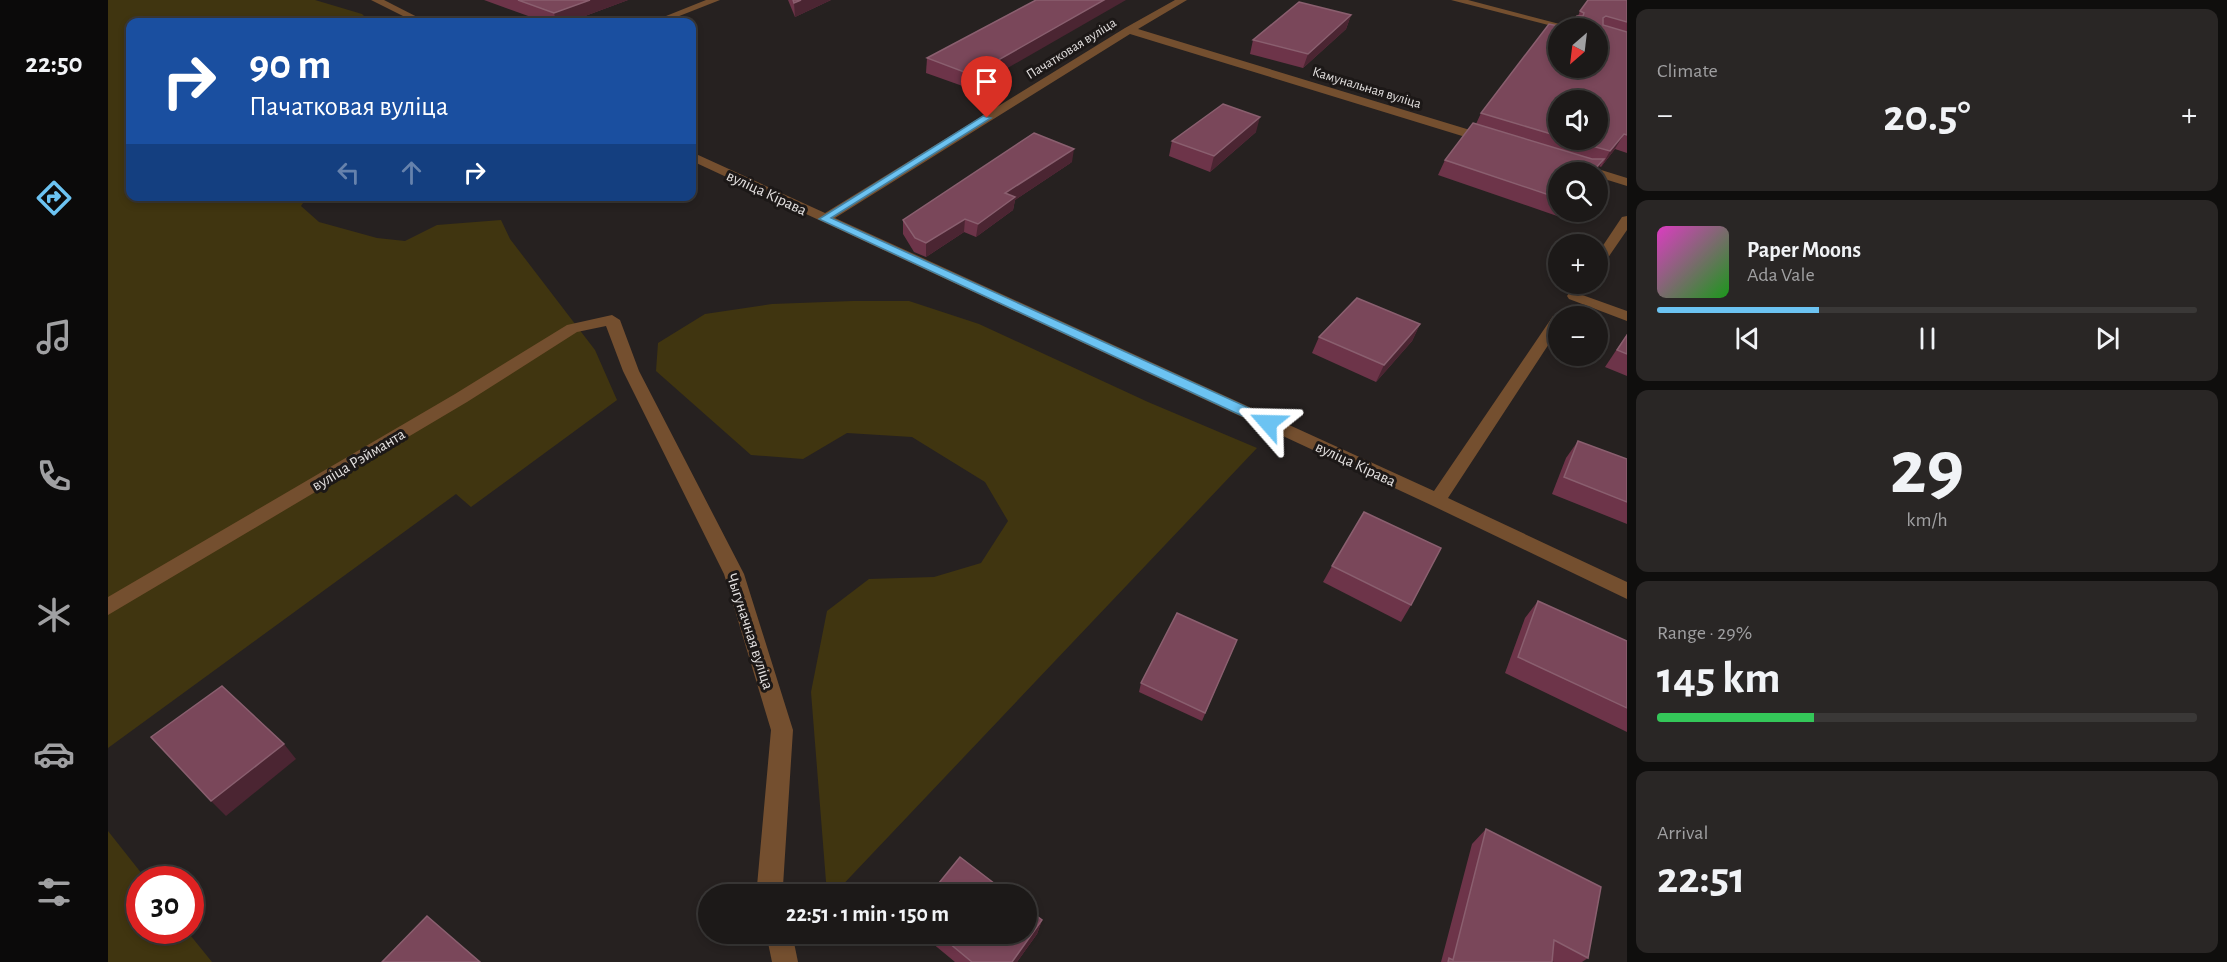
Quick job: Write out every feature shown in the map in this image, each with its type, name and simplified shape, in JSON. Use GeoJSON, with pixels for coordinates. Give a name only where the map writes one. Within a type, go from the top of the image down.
{"type":"FeatureCollection","features":[{"type":"Feature","properties":{"kind":"street"},"geometry":{"type":"LineString","coordinates":[[376,0],[414,18]]}},
{"type":"Feature","properties":{"kind":"street"},"geometry":{"type":"LineString","coordinates":[[667,18],[715,0]]}},
{"type":"Feature","properties":{"kind":"street","name":"Пачатковая вуліца"},"geometry":{"type":"LineString","coordinates":[[824,219],[1129,30],[1182,0]]}},
{"type":"Feature","properties":{"kind":"street"},"geometry":{"type":"LineString","coordinates":[[1456,0],[1548,23]]}},
{"type":"Feature","properties":{"kind":"street","name":"Камунальная вуліца"},"geometry":{"type":"LineString","coordinates":[[1129,30],[1505,145]]}},
{"type":"Feature","properties":{"kind":"street","name":"вуліца Кірава"},"geometry":{"type":"LineString","coordinates":[[696,159],[1437,500],[1627,591]]}},
{"type":"Feature","properties":{"kind":"street"},"geometry":{"type":"LineString","coordinates":[[1608,176],[1627,182]]}},
{"type":"Feature","properties":{"kind":"street"},"geometry":{"type":"LineString","coordinates":[[1608,248],[1627,220]]}},
{"type":"Feature","properties":{"kind":"street"},"geometry":{"type":"LineString","coordinates":[[1586,294],[1627,316]]}},
{"type":"Feature","properties":{"kind":"street","name":"вуліца Рэйманта"},"geometry":{"type":"LineString","coordinates":[[108,607],[461,398],[572,328],[612,320]]}},
{"type":"Feature","properties":{"kind":"street","name":"Чыгуначная вуліца"},"geometry":{"type":"LineString","coordinates":[[612,320],[631,371],[734,574],[782,730],[770,884]]}},
{"type":"Feature","properties":{"kind":"street"},"geometry":{"type":"LineString","coordinates":[[1437,500],[1548,334]]}},
{"type":"Feature","properties":{"kind":"street"},"geometry":{"type":"LineString","coordinates":[[781,944],[785,962]]}},
{"type":"Feature","properties":{"kind":"shaded area"},"geometry":{"type":"Polygon","coordinates":[[[108,0],[315,0],[362,14],[366,18],[126,18],[126,201],[304,201],[301,206],[319,222],[377,238],[405,241],[437,225],[501,220],[510,239],[595,350],[617,400],[471,507],[456,494],[108,748],[108,0]]]}},
{"type":"Feature","properties":{"kind":"shaded area"},"geometry":{"type":"Polygon","coordinates":[[[909,301],[979,324],[1148,402],[1257,448],[843,884],[826,884],[811,692],[827,611],[869,579],[934,577],[981,563],[1008,521],[985,482],[912,437],[847,433],[803,459],[751,455],[656,371],[658,343],[705,314],[772,304],[909,301]]]}},
{"type":"Feature","properties":{"kind":"shaded area"},"geometry":{"type":"Polygon","coordinates":[[[108,831],[136,866],[126,866],[126,944],[197,944],[212,962],[108,962],[108,831]]]}},
{"type":"Feature","properties":{"kind":"building"},"geometry":{"type":"Polygon","coordinates":[[[518,0],[590,0],[554,13],[518,0]]]}},
{"type":"Feature","properties":{"kind":"building"},"geometry":{"type":"Polygon","coordinates":[[[1036,0],[1104,0],[972,75],[927,58],[1036,0]]]}},
{"type":"Feature","properties":{"kind":"building"},"geometry":{"type":"Polygon","coordinates":[[[1588,0],[1627,0],[1627,22],[1606,16],[1576,18],[1583,16],[1584,13],[1580,11],[1588,0]]]}},
{"type":"Feature","properties":{"kind":"building"},"geometry":{"type":"Polygon","coordinates":[[[1299,2],[1351,15],[1308,54],[1253,40],[1299,2]]]}},
{"type":"Feature","properties":{"kind":"building"},"geometry":{"type":"Polygon","coordinates":[[[1548,25],[1548,78],[1608,78],[1608,26],[1627,32],[1627,135],[1624,134],[1610,151],[1606,150],[1608,90],[1548,90],[1548,133],[1481,113],[1548,25]]]}},
{"type":"Feature","properties":{"kind":"building"},"geometry":{"type":"Polygon","coordinates":[[[1223,104],[1260,117],[1214,156],[1172,141],[1223,104]]]}},
{"type":"Feature","properties":{"kind":"building"},"geometry":{"type":"Polygon","coordinates":[[[1473,123],[1548,146],[1548,150],[1562,150],[1592,159],[1604,159],[1601,162],[1548,162],[1548,195],[1445,160],[1473,123]]]}},
{"type":"Feature","properties":{"kind":"building"},"geometry":{"type":"Polygon","coordinates":[[[1034,133],[1074,149],[1005,193],[1015,197],[978,224],[965,219],[926,243],[915,238],[903,220],[1034,133]]]}},
{"type":"Feature","properties":{"kind":"building"},"geometry":{"type":"Polygon","coordinates":[[[1357,298],[1420,324],[1384,365],[1319,337],[1357,298]]]}},
{"type":"Feature","properties":{"kind":"building"},"geometry":{"type":"Polygon","coordinates":[[[1627,335],[1627,354],[1617,350],[1627,335]]]}},
{"type":"Feature","properties":{"kind":"building"},"geometry":{"type":"Polygon","coordinates":[[[1578,441],[1627,459],[1627,502],[1564,477],[1578,441]]]}},
{"type":"Feature","properties":{"kind":"building"},"geometry":{"type":"Polygon","coordinates":[[[1364,512],[1441,548],[1411,605],[1332,566],[1364,512]]]}},
{"type":"Feature","properties":{"kind":"building"},"geometry":{"type":"Polygon","coordinates":[[[1538,601],[1627,641],[1627,708],[1518,657],[1538,601]]]}},
{"type":"Feature","properties":{"kind":"building"},"geometry":{"type":"Polygon","coordinates":[[[1177,613],[1237,640],[1205,713],[1141,683],[1177,613]]]}},
{"type":"Feature","properties":{"kind":"building"},"geometry":{"type":"Polygon","coordinates":[[[222,686],[284,744],[211,801],[151,737],[222,686]]]}},
{"type":"Feature","properties":{"kind":"building"},"geometry":{"type":"Polygon","coordinates":[[[1486,829],[1601,887],[1588,958],[1554,940],[1552,962],[1448,962],[1449,958],[1453,960],[1486,829]]]}},
{"type":"Feature","properties":{"kind":"building"},"geometry":{"type":"Polygon","coordinates":[[[960,857],[995,884],[938,884],[960,857]]]}},
{"type":"Feature","properties":{"kind":"building"},"geometry":{"type":"Polygon","coordinates":[[[427,916],[480,962],[382,962],[427,916]]]}},
{"type":"Feature","properties":{"kind":"building"},"geometry":{"type":"Polygon","coordinates":[[[1037,916],[1042,920],[1037,927],[1037,916]]]}},
{"type":"Feature","properties":{"kind":"building"},"geometry":{"type":"Polygon","coordinates":[[[950,944],[1025,944],[1012,962],[972,962],[950,944]]]}},
{"type":"Feature","properties":{"kind":"route"},"geometry":{"type":"LineString","coordinates":[[987,118],[824,219],[1268,423]]}}]}
